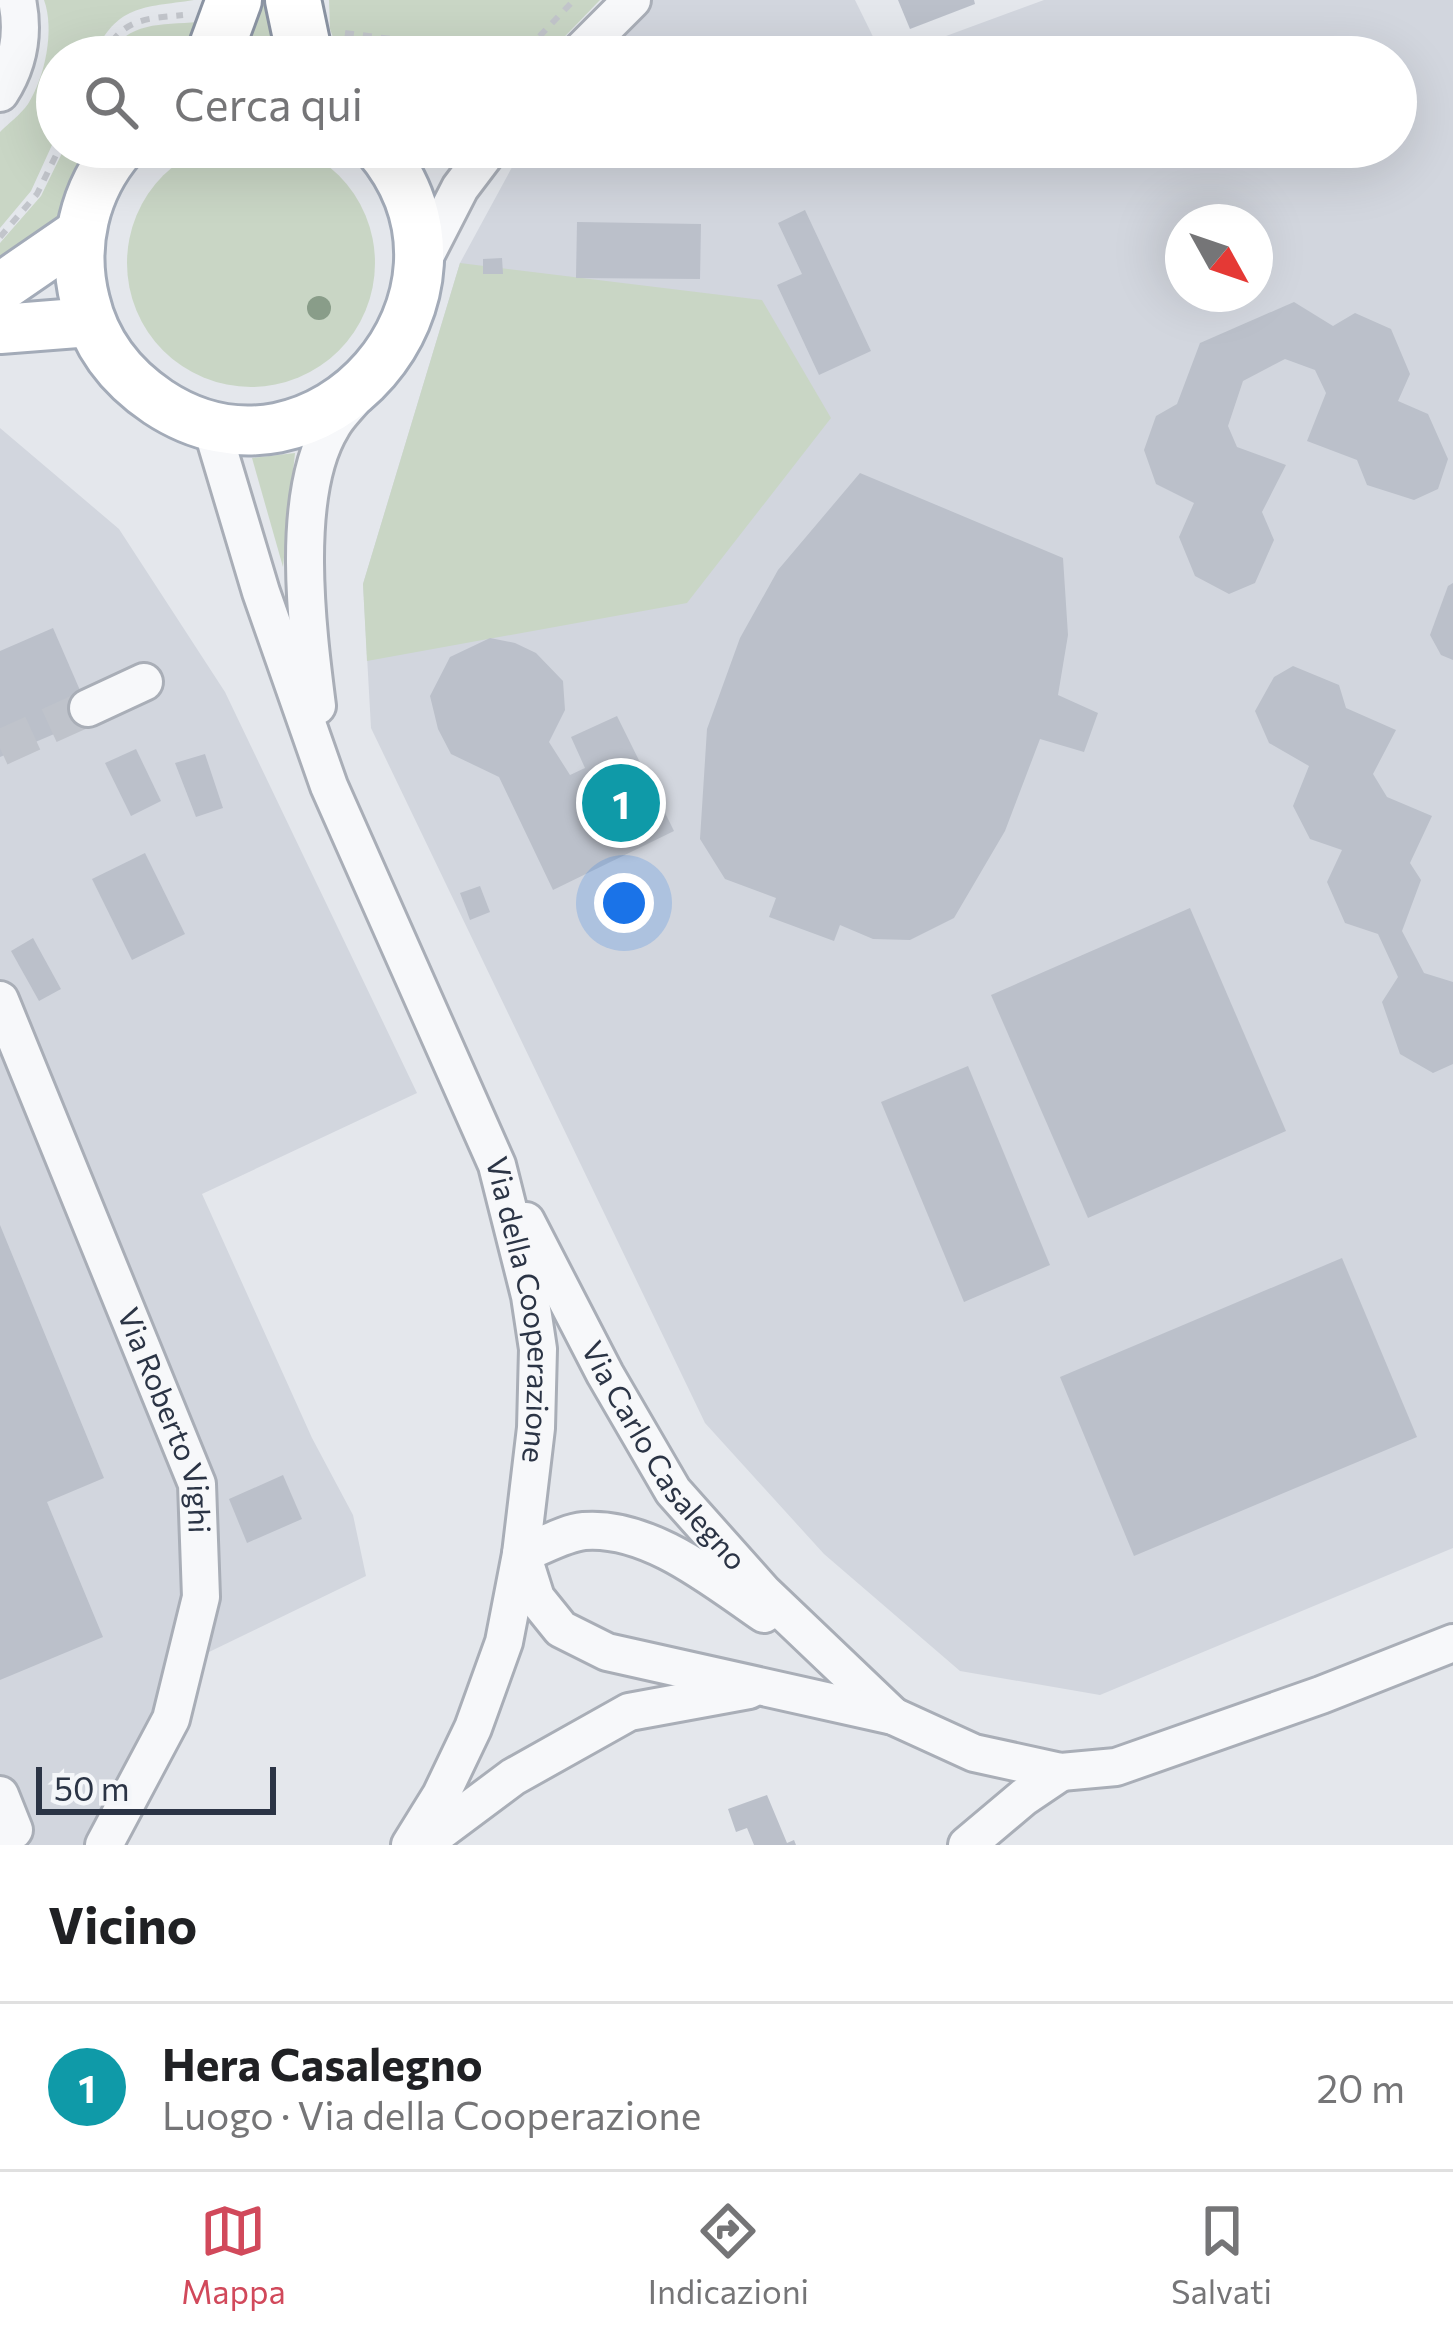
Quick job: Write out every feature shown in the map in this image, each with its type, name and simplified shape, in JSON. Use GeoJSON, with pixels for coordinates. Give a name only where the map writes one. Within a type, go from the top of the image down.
{"type":"FeatureCollection","features":[{"type":"Feature","properties":{"kind":"highway"},"geometry":{"type":"LineString","coordinates":[[293,0],[298,36]]}},
{"type":"Feature","properties":{"kind":"main road"},"geometry":{"type":"LineString","coordinates":[[107,168],[90,195],[80,233],[79,278],[90,322],[110,358],[138,388],[172,411],[211,425],[245,429],[312,417],[369,380],[390,353],[416,297],[419,266],[418,230],[408,194],[391,168]]}},
{"type":"Feature","properties":{"kind":"main road"},"geometry":{"type":"LineString","coordinates":[[0,288],[80,233]]}},
{"type":"Feature","properties":{"kind":"main road"},"geometry":{"type":"LineString","coordinates":[[0,329],[90,322]]}},
{"type":"Feature","properties":{"kind":"street"},"geometry":{"type":"LineString","coordinates":[[0,93],[14,73],[20,45],[17,0]]}},
{"type":"Feature","properties":{"kind":"street"},"geometry":{"type":"LineString","coordinates":[[596,36],[632,0]]}},
{"type":"Feature","properties":{"kind":"street"},"geometry":{"type":"LineString","coordinates":[[419,266],[475,168]]}},
{"type":"Feature","properties":{"kind":"street","name":"Via della Cooperazione"},"geometry":{"type":"LineString","coordinates":[[329,786],[307,607],[307,499],[330,428],[390,353]]}},
{"type":"Feature","properties":{"kind":"street","name":"Via della Cooperazione"},"geometry":{"type":"LineString","coordinates":[[211,425],[261,592],[329,786],[497,1165],[530,1296],[538,1349],[536,1428],[521,1554],[504,1642],[473,1728],[410,1845]]}},
{"type":"Feature","properties":{"kind":"street"},"geometry":{"type":"LineString","coordinates":[[85,701],[138,677]]}},
{"type":"Feature","properties":{"kind":"street","name":"Via Roberto Vighi"},"geometry":{"type":"LineString","coordinates":[[0,1000],[197,1484],[201,1598],[171,1720],[104,1845]]}},
{"type":"Feature","properties":{"kind":"street","name":"Via Carlo Casalegno"},"geometry":{"type":"LineString","coordinates":[[497,1165],[604,1374],[674,1490],[763,1592],[893,1716]]}},
{"type":"Feature","properties":{"kind":"street","name":"Via Carlo Casalegno"},"geometry":{"type":"LineString","coordinates":[[831,1660],[717,1582],[632,1534],[581,1531],[521,1554],[536,1598],[561,1629],[607,1652],[893,1716],[974,1753],[1061,1772],[1116,1767],[1321,1695],[1453,1642]]}},
{"type":"Feature","properties":{"kind":"street","name":"Via Carlo Casalegno"},"geometry":{"type":"LineString","coordinates":[[422,1845],[513,1777],[629,1712],[756,1689]]}},
{"type":"Feature","properties":{"kind":"street"},"geometry":{"type":"LineString","coordinates":[[967,1845],[1061,1772]]}},
{"type":"Feature","properties":{"kind":"street"},"geometry":{"type":"LineString","coordinates":[[0,1795],[14,1829],[0,1835]]}},
{"type":"Feature","properties":{"kind":"path"},"geometry":{"type":"LineString","coordinates":[[540,36],[574,0]]}},
{"type":"Feature","properties":{"kind":"path"},"geometry":{"type":"LineString","coordinates":[[113,36],[135,21],[216,24]]}},
{"type":"Feature","properties":{"kind":"path"},"geometry":{"type":"LineString","coordinates":[[0,237],[38,194],[50,168]]}},
{"type":"Feature","properties":{"kind":"shaded area"},"geometry":{"type":"Polygon","coordinates":[[[644,0],[855,0],[873,36],[613,36],[644,0]]]}},
{"type":"Feature","properties":{"kind":"shaded area"},"geometry":{"type":"Polygon","coordinates":[[[1044,0],[1453,0],[1453,1548],[1100,1695],[960,1671],[824,1554],[705,1423],[371,728],[363,584],[460,263],[512,168],[1417,168],[1417,36],[946,36],[1044,0]]]}},
{"type":"Feature","properties":{"kind":"shaded area"},"geometry":{"type":"Polygon","coordinates":[[[0,428],[119,529],[225,692],[417,1093],[202,1194],[312,1438],[353,1515],[366,1576],[209,1652],[136,1818],[115,1845],[0,1845],[0,428]]]}},
{"type":"Feature","properties":{"kind":"green space"},"geometry":{"type":"Polygon","coordinates":[[[44,0],[194,0],[133,12],[105,36],[48,36],[44,0]]]}},
{"type":"Feature","properties":{"kind":"green space"},"geometry":{"type":"Polygon","coordinates":[[[257,0],[268,0],[273,36],[248,36],[257,0]]]}},
{"type":"Feature","properties":{"kind":"green space"},"geometry":{"type":"Polygon","coordinates":[[[329,0],[600,0],[565,36],[332,36],[329,0]]]}},
{"type":"Feature","properties":{"kind":"green space"},"geometry":{"type":"Polygon","coordinates":[[[198,22],[194,36],[127,36],[159,25],[198,22]]]}},
{"type":"Feature","properties":{"kind":"green space"},"geometry":{"type":"Polygon","coordinates":[[[36,87],[36,168],[41,168],[31,191],[0,228],[0,132],[28,104],[36,87]]]}},
{"type":"Feature","properties":{"kind":"green space"},"geometry":{"type":"Polygon","coordinates":[[[55,168],[78,168],[57,219],[44,237],[0,266],[0,243],[41,196],[55,168]]]}},
{"type":"Feature","properties":{"kind":"green space"},"geometry":{"type":"Polygon","coordinates":[[[172,168],[330,168],[354,194],[373,239],[373,287],[354,332],[320,366],[275,385],[227,385],[182,366],[148,332],[129,287],[129,239],[137,216],[148,194],[172,168]]]}},
{"type":"Feature","properties":{"kind":"green space"},"geometry":{"type":"Polygon","coordinates":[[[460,263],[762,300],[831,418],[687,603],[367,661],[363,584],[460,263]]]}},
{"type":"Feature","properties":{"kind":"green space"},"geometry":{"type":"Polygon","coordinates":[[[295,453],[283,567],[252,458],[295,453]]]}},
{"type":"Feature","properties":{"kind":"building"},"geometry":{"type":"Polygon","coordinates":[[[898,0],[974,0],[975,4],[910,29],[898,0]]]}},
{"type":"Feature","properties":{"kind":"building"},"geometry":{"type":"Polygon","coordinates":[[[805,210],[871,351],[819,375],[777,285],[802,274],[778,223],[805,210]]]}},
{"type":"Feature","properties":{"kind":"building"},"geometry":{"type":"Polygon","coordinates":[[[577,222],[701,224],[700,279],[576,278],[577,222]]]}},
{"type":"Feature","properties":{"kind":"building"},"geometry":{"type":"Polygon","coordinates":[[[502,258],[503,274],[483,274],[483,259],[502,258]]]}},
{"type":"Feature","properties":{"kind":"building"},"geometry":{"type":"Polygon","coordinates":[[[1294,302],[1333,326],[1355,313],[1391,329],[1410,374],[1398,401],[1428,414],[1448,459],[1438,489],[1414,500],[1367,485],[1357,460],[1307,441],[1326,393],[1315,370],[1285,359],[1243,381],[1228,426],[1237,447],[1286,465],[1262,512],[1274,540],[1255,583],[1229,594],[1195,576],[1179,537],[1194,503],[1156,484],[1144,450],[1156,416],[1177,404],[1200,343],[1294,302]]]}},
{"type":"Feature","properties":{"kind":"building"},"geometry":{"type":"Polygon","coordinates":[[[860,473],[1063,558],[1068,635],[1058,695],[1098,713],[1084,752],[1040,739],[1005,831],[954,918],[910,940],[873,939],[840,925],[834,941],[769,917],[776,898],[725,879],[700,839],[707,729],[740,638],[778,570],[860,473]]]}},
{"type":"Feature","properties":{"kind":"building"},"geometry":{"type":"Polygon","coordinates":[[[1453,583],[1453,660],[1441,655],[1430,635],[1453,583]]]}},
{"type":"Feature","properties":{"kind":"building"},"geometry":{"type":"Polygon","coordinates":[[[53,628],[92,718],[0,757],[0,651],[53,628]]]}},
{"type":"Feature","properties":{"kind":"building"},"geometry":{"type":"Polygon","coordinates":[[[490,638],[536,653],[563,681],[565,710],[549,742],[570,775],[585,768],[571,737],[617,716],[674,831],[553,890],[499,777],[451,754],[438,729],[430,696],[450,657],[490,638]]]}},
{"type":"Feature","properties":{"kind":"building"},"geometry":{"type":"Polygon","coordinates":[[[1293,666],[1339,685],[1346,708],[1396,730],[1373,774],[1387,797],[1432,816],[1410,863],[1421,880],[1402,931],[1424,973],[1453,982],[1453,1064],[1433,1073],[1400,1054],[1382,1002],[1398,977],[1378,934],[1345,923],[1327,882],[1342,850],[1310,839],[1293,806],[1309,766],[1269,743],[1255,711],[1274,677],[1293,666]]]}},
{"type":"Feature","properties":{"kind":"building"},"geometry":{"type":"Polygon","coordinates":[[[136,749],[161,801],[131,816],[105,763],[136,749]]]}},
{"type":"Feature","properties":{"kind":"building"},"geometry":{"type":"Polygon","coordinates":[[[205,754],[223,808],[196,817],[175,763],[205,754]]]}},
{"type":"Feature","properties":{"kind":"building"},"geometry":{"type":"Polygon","coordinates":[[[145,853],[185,934],[132,960],[92,879],[145,853]]]}},
{"type":"Feature","properties":{"kind":"building"},"geometry":{"type":"Polygon","coordinates":[[[480,886],[490,912],[470,920],[460,893],[480,886]]]}},
{"type":"Feature","properties":{"kind":"building"},"geometry":{"type":"Polygon","coordinates":[[[1190,908],[1286,1131],[1088,1218],[991,995],[1190,908]]]}},
{"type":"Feature","properties":{"kind":"building"},"geometry":{"type":"Polygon","coordinates":[[[33,938],[61,989],[39,1001],[11,951],[33,938]]]}},
{"type":"Feature","properties":{"kind":"building"},"geometry":{"type":"Polygon","coordinates":[[[968,1066],[1050,1265],[964,1302],[881,1102],[968,1066]]]}},
{"type":"Feature","properties":{"kind":"building"},"geometry":{"type":"Polygon","coordinates":[[[0,1225],[104,1478],[47,1502],[103,1637],[0,1680],[0,1225]]]}},
{"type":"Feature","properties":{"kind":"building"},"geometry":{"type":"Polygon","coordinates":[[[1342,1258],[1417,1437],[1134,1556],[1060,1377],[1342,1258]]]}},
{"type":"Feature","properties":{"kind":"building"},"geometry":{"type":"Polygon","coordinates":[[[283,1475],[302,1519],[247,1543],[229,1499],[283,1475]]]}},
{"type":"Feature","properties":{"kind":"building"},"geometry":{"type":"Polygon","coordinates":[[[767,1795],[787,1843],[794,1840],[796,1845],[754,1845],[747,1828],[736,1832],[728,1809],[767,1795]]]}},
{"type":"Feature","properties":{"kind":"tunnel"},"geometry":{"type":"LineString","coordinates":[[0,748],[88,708]]}},
{"type":"Feature","properties":{"kind":"place","name":"Hera Casalegno"},"geometry":{"type":"Point","coordinates":[621,803]}}]}
